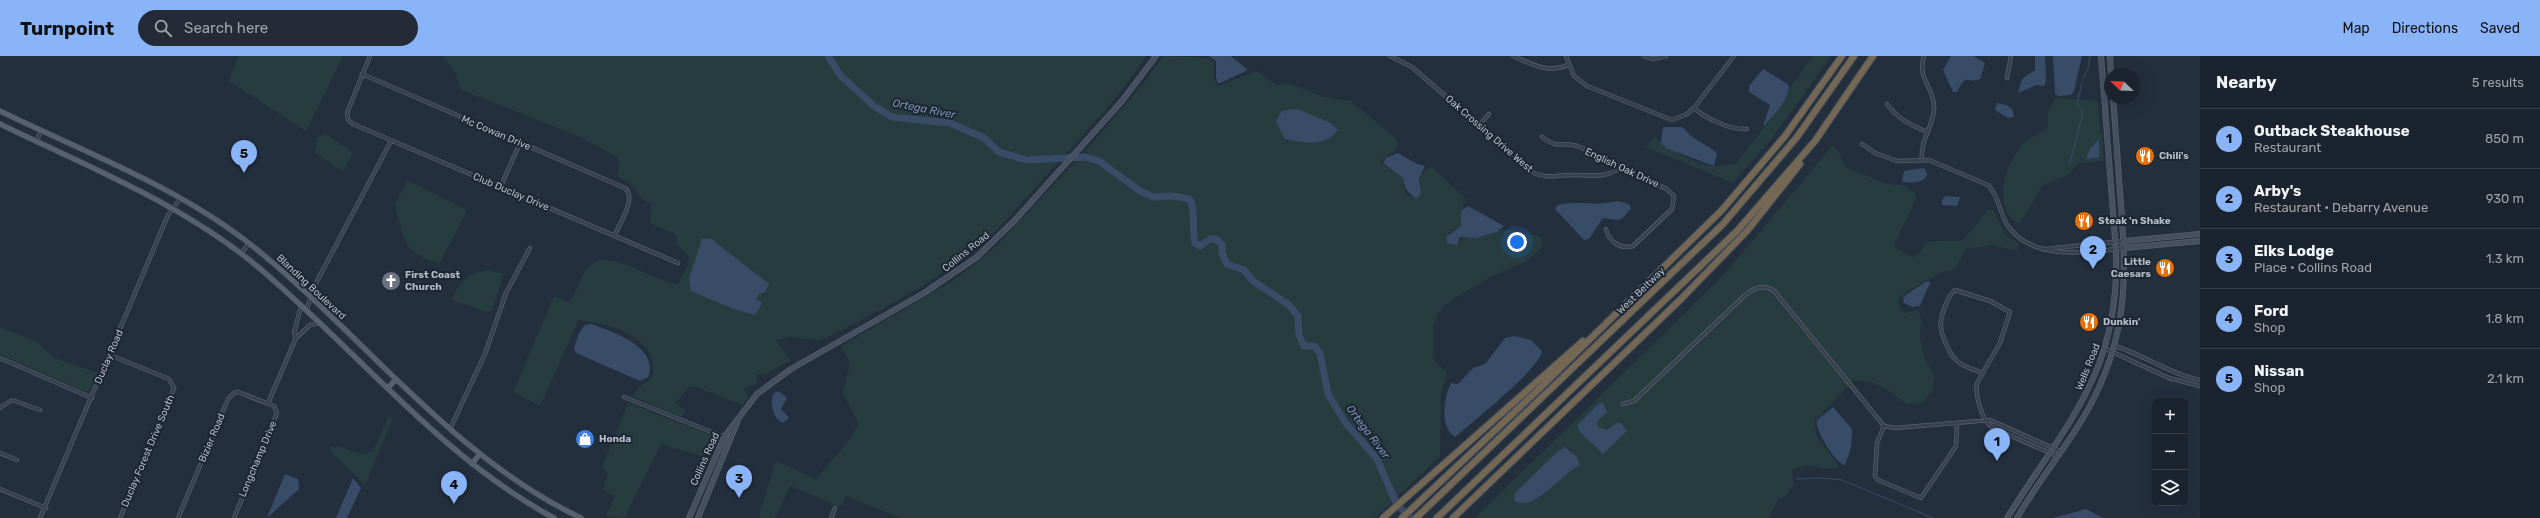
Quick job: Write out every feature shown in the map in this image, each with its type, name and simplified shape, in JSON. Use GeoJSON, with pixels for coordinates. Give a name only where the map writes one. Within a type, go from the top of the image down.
{"type":"FeatureCollection","features":[{"type":"Feature","properties":{"kind":"highway"},"geometry":{"type":"LineString","coordinates":[[1402,518],[1686,248],[1751,178],[1785,136],[1842,56]]}},
{"type":"Feature","properties":{"kind":"highway","name":"West Beltway"},"geometry":{"type":"LineString","coordinates":[[1416,518],[1723,224],[1797,137],[1854,56]]}},
{"type":"Feature","properties":{"kind":"highway"},"geometry":{"type":"LineString","coordinates":[[1453,518],[1711,269],[1747,231],[1789,180],[1873,56]]}},
{"type":"Feature","properties":{"kind":"highway"},"geometry":{"type":"LineString","coordinates":[[1437,518],[1719,249],[1815,141]]}},
{"type":"Feature","properties":{"kind":"highway"},"geometry":{"type":"LineString","coordinates":[[1384,518],[1614,316]]}},
{"type":"Feature","properties":{"kind":"main road","name":"Collins Road"},"geometry":{"type":"LineString","coordinates":[[690,518],[724,437],[743,410],[757,394],[781,375],[924,293],[966,265],[1003,233],[1088,140],[1136,84],[1156,56]]}},
{"type":"Feature","properties":{"kind":"main road","name":"Wells Road"},"geometry":{"type":"LineString","coordinates":[[2007,518],[2051,453],[2089,391],[2106,349],[2113,317],[2117,285],[2116,249],[2101,56]]}},
{"type":"Feature","properties":{"kind":"main road"},"geometry":{"type":"LineString","coordinates":[[2110,56],[2111,68]]}},
{"type":"Feature","properties":{"kind":"main road","name":"Wells Road"},"geometry":{"type":"LineString","coordinates":[[2017,518],[2095,396],[2114,349],[2125,284],[2124,240],[2113,104]]}},
{"type":"Feature","properties":{"kind":"main road","name":"Blanding Boulevard"},"geometry":{"type":"LineString","coordinates":[[0,111],[180,198],[249,244],[309,297],[450,430],[479,455],[516,481],[571,516],[580,518]]}},
{"type":"Feature","properties":{"kind":"main road","name":"Blanding Boulevard"},"geometry":{"type":"LineString","coordinates":[[0,124],[173,208],[241,253],[301,306],[472,464],[512,493],[554,518]]}},
{"type":"Feature","properties":{"kind":"main road"},"geometry":{"type":"LineString","coordinates":[[2124,240],[2200,234]]}},
{"type":"Feature","properties":{"kind":"main road"},"geometry":{"type":"LineString","coordinates":[[2124,248],[2200,241]]}},
{"type":"Feature","properties":{"kind":"main road"},"geometry":{"type":"LineString","coordinates":[[388,388],[396,379]]}},
{"type":"Feature","properties":{"kind":"main road","name":"Collins Road"},"geometry":{"type":"LineString","coordinates":[[698,518],[743,410]]}},
{"type":"Feature","properties":{"kind":"main road"},"geometry":{"type":"LineString","coordinates":[[472,464],[479,455]]}},
{"type":"Feature","properties":{"kind":"street"},"geometry":{"type":"LineString","coordinates":[[362,74],[370,56]]}},
{"type":"Feature","properties":{"kind":"street","name":"Oak Crossing Drive West"},"geometry":{"type":"LineString","coordinates":[[1390,56],[1412,67],[1534,173],[1541,176],[1601,177],[1622,167]]}},
{"type":"Feature","properties":{"kind":"street"},"geometry":{"type":"LineString","coordinates":[[1512,56],[1547,69],[1555,70],[1568,65]]}},
{"type":"Feature","properties":{"kind":"street"},"geometry":{"type":"LineString","coordinates":[[1566,56],[1568,65],[1574,76],[1587,86],[1672,120],[1687,114],[1694,108],[1734,56]]}},
{"type":"Feature","properties":{"kind":"street"},"geometry":{"type":"LineString","coordinates":[[1644,56],[1653,59],[1666,56]]}},
{"type":"Feature","properties":{"kind":"street"},"geometry":{"type":"LineString","coordinates":[[1922,159],[1922,147],[1934,107],[1922,75],[1924,56]]}},
{"type":"Feature","properties":{"kind":"street"},"geometry":{"type":"LineString","coordinates":[[2007,78],[2011,56]]}},
{"type":"Feature","properties":{"kind":"street","name":"Club Duclay Drive"},"geometry":{"type":"LineString","coordinates":[[362,74],[347,111],[347,117],[353,124],[678,263]]}},
{"type":"Feature","properties":{"kind":"street","name":"Mc Cowan Drive"},"geometry":{"type":"LineString","coordinates":[[362,74],[622,187],[629,193],[630,200],[614,236]]}},
{"type":"Feature","properties":{"kind":"street"},"geometry":{"type":"LineString","coordinates":[[1887,104],[1898,118],[1927,132]]}},
{"type":"Feature","properties":{"kind":"street"},"geometry":{"type":"LineString","coordinates":[[1694,108],[1713,119],[1739,130],[1747,130]]}},
{"type":"Feature","properties":{"kind":"street"},"geometry":{"type":"LineString","coordinates":[[1479,125],[1489,114]]}},
{"type":"Feature","properties":{"kind":"street"},"geometry":{"type":"LineString","coordinates":[[36,142],[41,131]]}},
{"type":"Feature","properties":{"kind":"street","name":"English Oak Drive"},"geometry":{"type":"LineString","coordinates":[[1542,137],[1551,144],[1575,146],[1671,191],[1675,200],[1672,209],[1633,246],[1628,248],[1617,245],[1607,234],[1606,229]]}},
{"type":"Feature","properties":{"kind":"street"},"geometry":{"type":"LineString","coordinates":[[306,311],[309,297],[391,141]]}},
{"type":"Feature","properties":{"kind":"street"},"geometry":{"type":"LineString","coordinates":[[500,188],[520,143]]}},
{"type":"Feature","properties":{"kind":"street"},"geometry":{"type":"LineString","coordinates":[[1862,144],[1875,153],[1897,161],[1922,159],[1930,160],[1988,185],[1995,193],[2003,218],[2010,229],[2021,240],[2053,252],[2124,248]]}},
{"type":"Feature","properties":{"kind":"street","name":"Duclay Road"},"geometry":{"type":"LineString","coordinates":[[40,518],[46,508],[168,215],[180,198]]}},
{"type":"Feature","properties":{"kind":"street"},"geometry":{"type":"LineString","coordinates":[[2044,249],[2124,240]]}},
{"type":"Feature","properties":{"kind":"street"},"geometry":{"type":"LineString","coordinates":[[241,253],[249,244]]}},
{"type":"Feature","properties":{"kind":"street"},"geometry":{"type":"LineString","coordinates":[[450,430],[485,354],[506,293],[530,248]]}},
{"type":"Feature","properties":{"kind":"street"},"geometry":{"type":"LineString","coordinates":[[1623,404],[1634,401],[1744,296],[1754,288],[1762,287],[1774,291],[1884,426],[1896,428],[1990,420],[2060,451]]}},
{"type":"Feature","properties":{"kind":"street"},"geometry":{"type":"LineString","coordinates":[[1983,373],[1962,364],[1954,358],[1941,327],[1941,318],[1952,293],[1955,290],[1960,290],[1990,301],[2010,312],[2000,343],[1976,389],[1986,421],[1993,428],[2057,456]]}},
{"type":"Feature","properties":{"kind":"street"},"geometry":{"type":"LineString","coordinates":[[296,338],[294,333],[301,306]]}},
{"type":"Feature","properties":{"kind":"street"},"geometry":{"type":"LineString","coordinates":[[268,403],[296,338],[310,325],[320,324]]}},
{"type":"Feature","properties":{"kind":"street"},"geometry":{"type":"LineString","coordinates":[[2106,349],[2114,349],[2154,362],[2178,374],[2200,380]]}},
{"type":"Feature","properties":{"kind":"street"},"geometry":{"type":"LineString","coordinates":[[2114,349],[2169,378],[2200,386]]}},
{"type":"Feature","properties":{"kind":"street","name":"Duclay Forest Drive South"},"geometry":{"type":"LineString","coordinates":[[110,355],[169,379],[174,384],[173,391],[120,518]]}},
{"type":"Feature","properties":{"kind":"street"},"geometry":{"type":"LineString","coordinates":[[0,358],[92,398]]}},
{"type":"Feature","properties":{"kind":"street","name":"Bizier Road"},"geometry":{"type":"LineString","coordinates":[[178,518],[231,395],[242,392],[268,403]]}},
{"type":"Feature","properties":{"kind":"street"},"geometry":{"type":"LineString","coordinates":[[624,397],[724,437]]}},
{"type":"Feature","properties":{"kind":"street"},"geometry":{"type":"LineString","coordinates":[[0,408],[12,400],[40,410]]}},
{"type":"Feature","properties":{"kind":"street","name":"Longchamp Drive"},"geometry":{"type":"LineString","coordinates":[[234,518],[276,416],[276,408],[268,403]]}},
{"type":"Feature","properties":{"kind":"street"},"geometry":{"type":"LineString","coordinates":[[1884,426],[1877,443],[1875,476],[1878,480],[1921,498],[1956,446],[1957,424]]}},
{"type":"Feature","properties":{"kind":"street"},"geometry":{"type":"LineString","coordinates":[[0,453],[17,460]]}},
{"type":"Feature","properties":{"kind":"street"},"geometry":{"type":"LineString","coordinates":[[0,489],[46,508]]}},
{"type":"Feature","properties":{"kind":"street"},"geometry":{"type":"LineString","coordinates":[[830,518],[835,508]]}},
{"type":"Feature","properties":{"kind":"green space"},"geometry":{"type":"Polygon","coordinates":[[[238,56],[343,56],[306,131],[229,81],[238,56]]]}},
{"type":"Feature","properties":{"kind":"green space"},"geometry":{"type":"Polygon","coordinates":[[[442,56],[1146,56],[1124,87],[1088,130],[1002,224],[971,252],[937,277],[919,288],[826,338],[817,340],[789,337],[776,340],[791,361],[764,374],[756,375],[757,383],[744,389],[748,397],[743,405],[693,386],[689,387],[675,403],[685,410],[682,417],[634,397],[638,389],[652,377],[654,372],[649,353],[636,338],[628,333],[609,326],[579,320],[540,406],[513,392],[554,296],[568,302],[574,295],[582,276],[592,264],[601,260],[615,261],[660,279],[678,284],[689,263],[689,256],[677,245],[675,234],[650,223],[651,204],[642,199],[631,184],[617,176],[619,164],[617,157],[580,137],[464,91],[460,88],[456,74],[442,56]],[[710,239],[756,300],[759,294],[710,239]]]}},
{"type":"Feature","properties":{"kind":"green space"},"geometry":{"type":"Polygon","coordinates":[[[1163,56],[1209,58],[1214,63],[1214,79],[1218,86],[1257,71],[1277,85],[1291,84],[1321,96],[1350,101],[1396,138],[1398,143],[1397,148],[1380,162],[1403,178],[1405,193],[1410,196],[1419,196],[1421,191],[1420,176],[1429,168],[1433,168],[1466,199],[1461,211],[1461,226],[1449,233],[1445,240],[1457,245],[1463,238],[1475,237],[1503,230],[1511,230],[1521,234],[1534,235],[1542,238],[1543,247],[1527,261],[1492,276],[1461,294],[1444,306],[1437,315],[1433,327],[1433,356],[1437,364],[1445,370],[1447,374],[1441,392],[1440,456],[1375,518],[900,518],[846,496],[841,507],[790,486],[775,518],[760,518],[759,515],[776,461],[816,479],[847,443],[859,424],[843,393],[850,363],[841,346],[954,280],[992,250],[1090,146],[1146,80],[1163,56]]]}},
{"type":"Feature","properties":{"kind":"green space"},"geometry":{"type":"Polygon","coordinates":[[[1813,56],[1831,56],[1772,138],[1733,183],[1645,147],[1655,137],[1675,151],[1699,163],[1714,166],[1736,164],[1785,100],[1791,86],[1813,56]]]}},
{"type":"Feature","properties":{"kind":"green space"},"geometry":{"type":"Polygon","coordinates":[[[2056,98],[2098,101],[2100,134],[2102,132],[2104,161],[2078,163],[2068,175],[2043,185],[2019,224],[2010,217],[2005,208],[2003,197],[2006,175],[2010,164],[2022,145],[2048,128],[2048,110],[2056,98]]]}},
{"type":"Feature","properties":{"kind":"green space"},"geometry":{"type":"Polygon","coordinates":[[[326,134],[353,153],[343,171],[315,153],[317,138],[326,134]]]}},
{"type":"Feature","properties":{"kind":"green space"},"geometry":{"type":"Polygon","coordinates":[[[1832,146],[1838,150],[1845,167],[1885,183],[1904,186],[1915,193],[1916,199],[1895,243],[1895,248],[1913,257],[1921,251],[1925,243],[1935,241],[1963,240],[1988,210],[1994,210],[2005,235],[2019,244],[2017,251],[1991,245],[1966,249],[1955,269],[1934,276],[1906,293],[1898,300],[1900,309],[1905,313],[1918,310],[1922,321],[1920,335],[1922,350],[1935,377],[1933,389],[1923,403],[1906,404],[1882,386],[1869,382],[1853,381],[1815,420],[1817,434],[1836,462],[1838,468],[1828,469],[1806,466],[1792,470],[1794,484],[1787,495],[1778,500],[1769,518],[1475,518],[1723,276],[1832,146]],[[1562,448],[1516,492],[1518,502],[1532,501],[1544,495],[1574,467],[1579,460],[1570,449],[1562,448]]]}},
{"type":"Feature","properties":{"kind":"green space"},"geometry":{"type":"Polygon","coordinates":[[[407,180],[465,209],[466,213],[440,263],[428,260],[412,250],[403,236],[395,205],[407,180]]]}},
{"type":"Feature","properties":{"kind":"green space"},"geometry":{"type":"Polygon","coordinates":[[[491,270],[504,274],[492,310],[488,312],[452,300],[458,288],[467,278],[477,272],[491,270]]]}},
{"type":"Feature","properties":{"kind":"green space"},"geometry":{"type":"Polygon","coordinates":[[[0,327],[37,342],[54,358],[98,373],[88,393],[0,354],[0,327]]]}},
{"type":"Feature","properties":{"kind":"green space"},"geometry":{"type":"Polygon","coordinates":[[[628,403],[713,436],[716,441],[708,458],[661,444],[624,518],[606,516],[615,496],[603,490],[608,472],[602,467],[628,403]]]}},
{"type":"Feature","properties":{"kind":"green space"},"geometry":{"type":"Polygon","coordinates":[[[388,417],[393,419],[365,485],[330,450],[332,446],[336,449],[337,445],[360,454],[369,453],[374,450],[388,417]]]}},
{"type":"Feature","properties":{"kind":"water"},"geometry":{"type":"Polygon","coordinates":[[[1209,56],[1231,56],[1248,70],[1218,84],[1216,77],[1216,61],[1209,56]]]}},
{"type":"Feature","properties":{"kind":"water"},"geometry":{"type":"Polygon","coordinates":[[[1951,56],[1973,56],[1985,63],[1980,79],[1972,81],[1965,80],[1957,92],[1953,92],[1943,70],[1951,56]]]}},
{"type":"Feature","properties":{"kind":"water"},"geometry":{"type":"Polygon","coordinates":[[[2035,56],[2045,56],[2046,81],[2044,86],[2036,85],[2018,93],[2022,79],[2035,70],[2035,56]]]}},
{"type":"Feature","properties":{"kind":"water"},"geometry":{"type":"Polygon","coordinates":[[[2053,56],[2082,56],[2074,91],[2071,95],[2058,96],[2055,93],[2053,56]]]}},
{"type":"Feature","properties":{"kind":"water"},"geometry":{"type":"Polygon","coordinates":[[[1763,69],[1789,85],[1787,96],[1781,106],[1763,126],[1770,105],[1749,92],[1749,86],[1763,69]]]}},
{"type":"Feature","properties":{"kind":"water"},"geometry":{"type":"Polygon","coordinates":[[[1997,103],[2006,105],[2012,109],[2014,117],[2008,118],[1995,110],[1997,103]]]}},
{"type":"Feature","properties":{"kind":"water"},"geometry":{"type":"Polygon","coordinates":[[[1297,109],[1331,123],[1338,130],[1327,139],[1321,141],[1299,142],[1285,139],[1276,121],[1282,111],[1297,109]]]}},
{"type":"Feature","properties":{"kind":"water"},"geometry":{"type":"Polygon","coordinates":[[[1663,127],[1683,127],[1695,138],[1717,153],[1714,166],[1666,148],[1661,143],[1663,127]]]}},
{"type":"Feature","properties":{"kind":"water"},"geometry":{"type":"Polygon","coordinates":[[[2099,139],[2099,157],[2086,159],[2090,149],[2099,139]]]}},
{"type":"Feature","properties":{"kind":"water"},"geometry":{"type":"Polygon","coordinates":[[[1398,153],[1415,163],[1425,166],[1419,179],[1421,191],[1419,197],[1416,198],[1410,194],[1405,187],[1403,178],[1383,163],[1386,158],[1398,153]]]}},
{"type":"Feature","properties":{"kind":"water"},"geometry":{"type":"Polygon","coordinates":[[[1924,168],[1927,172],[1925,179],[1916,182],[1902,181],[1904,171],[1924,168]]]}},
{"type":"Feature","properties":{"kind":"water"},"geometry":{"type":"Polygon","coordinates":[[[1946,196],[1960,197],[1957,206],[1942,205],[1942,200],[1946,196]]]}},
{"type":"Feature","properties":{"kind":"water"},"geometry":{"type":"Polygon","coordinates":[[[1617,201],[1629,204],[1631,208],[1623,218],[1618,220],[1603,218],[1589,239],[1584,240],[1555,209],[1558,205],[1572,203],[1610,203],[1617,201]]]}},
{"type":"Feature","properties":{"kind":"water"},"geometry":{"type":"Polygon","coordinates":[[[1468,206],[1504,226],[1497,232],[1476,238],[1460,237],[1457,245],[1447,243],[1446,237],[1461,226],[1461,211],[1468,206]]]}},
{"type":"Feature","properties":{"kind":"water"},"geometry":{"type":"Polygon","coordinates":[[[710,238],[769,284],[765,292],[759,294],[756,299],[762,303],[755,315],[733,309],[691,291],[689,278],[702,239],[710,238]]]}},
{"type":"Feature","properties":{"kind":"water"},"geometry":{"type":"Polygon","coordinates":[[[1929,281],[1930,283],[1920,306],[1913,307],[1904,303],[1903,297],[1925,282],[1929,281]]]}},
{"type":"Feature","properties":{"kind":"water"},"geometry":{"type":"Polygon","coordinates":[[[591,324],[621,336],[641,349],[647,357],[650,366],[648,377],[640,381],[576,353],[574,348],[579,333],[585,325],[591,324]]]}},
{"type":"Feature","properties":{"kind":"water"},"geometry":{"type":"Polygon","coordinates":[[[1514,336],[1531,340],[1542,351],[1539,359],[1518,382],[1455,437],[1450,433],[1447,427],[1444,412],[1446,396],[1451,383],[1458,384],[1473,368],[1485,364],[1505,338],[1514,336]]]}},
{"type":"Feature","properties":{"kind":"water"},"geometry":{"type":"Polygon","coordinates":[[[778,391],[787,398],[781,409],[789,418],[783,423],[775,415],[772,406],[773,394],[778,391]]]}},
{"type":"Feature","properties":{"kind":"water"},"geometry":{"type":"Polygon","coordinates":[[[1603,403],[1607,412],[1597,421],[1598,427],[1607,430],[1617,423],[1621,423],[1627,431],[1603,454],[1580,432],[1577,426],[1598,404],[1603,403]]]}},
{"type":"Feature","properties":{"kind":"water"},"geometry":{"type":"Polygon","coordinates":[[[1833,407],[1852,429],[1851,448],[1845,465],[1837,459],[1822,439],[1817,425],[1817,420],[1833,407]]]}},
{"type":"Feature","properties":{"kind":"water"},"geometry":{"type":"Polygon","coordinates":[[[1565,447],[1577,457],[1580,465],[1573,469],[1548,491],[1530,502],[1522,503],[1514,500],[1516,492],[1558,451],[1565,447]]]}},
{"type":"Feature","properties":{"kind":"water"},"geometry":{"type":"Polygon","coordinates":[[[285,474],[298,479],[299,489],[267,518],[285,474]]]}},
{"type":"Feature","properties":{"kind":"water"},"geometry":{"type":"Polygon","coordinates":[[[353,478],[361,488],[347,518],[336,518],[353,478]]]}},
{"type":"Feature","properties":{"kind":"water"},"geometry":{"type":"Polygon","coordinates":[[[2086,509],[2103,518],[2053,518],[2086,509]]]}},
{"type":"Feature","properties":{"kind":"waterway","name":"Ortega River"},"geometry":{"type":"LineString","coordinates":[[828,56],[841,76],[874,106],[892,117],[950,123],[984,138],[999,152],[1027,160],[1085,157],[1099,161],[1140,191],[1153,197],[1172,196],[1190,199],[1194,217],[1195,243],[1200,246],[1210,239],[1216,239],[1222,245],[1222,253],[1227,264],[1244,270],[1253,281],[1289,305],[1298,316],[1299,335],[1304,346],[1314,346],[1320,353],[1328,394],[1345,422],[1377,459],[1397,505],[1411,518]]}},
{"type":"Feature","properties":{"kind":"waterway"},"geometry":{"type":"LineString","coordinates":[[2083,79],[2088,69],[2090,56]]}},
{"type":"Feature","properties":{"kind":"waterway"},"geometry":{"type":"LineString","coordinates":[[2070,163],[2082,116],[2082,110],[2077,104],[2082,83]]}},
{"type":"Feature","properties":{"kind":"waterway"},"geometry":{"type":"LineString","coordinates":[[1797,479],[1820,478],[1842,480],[1933,518]]}},
{"type":"Feature","properties":{"kind":"place","name":"Chili's"},"geometry":{"type":"Point","coordinates":[2145,156]}},
{"type":"Feature","properties":{"kind":"place","name":"Nissan"},"geometry":{"type":"Point","coordinates":[244,173]}},
{"type":"Feature","properties":{"kind":"place","name":"Steak 'n Shake"},"geometry":{"type":"Point","coordinates":[2084,221]}},
{"type":"Feature","properties":{"kind":"place","name":"Little Caesars"},"geometry":{"type":"Point","coordinates":[2165,268]}},
{"type":"Feature","properties":{"kind":"place","name":"Arby's"},"geometry":{"type":"Point","coordinates":[2093,269]}},
{"type":"Feature","properties":{"kind":"place","name":"First Coast Church"},"geometry":{"type":"Point","coordinates":[391,281]}},
{"type":"Feature","properties":{"kind":"place","name":"Dunkin'"},"geometry":{"type":"Point","coordinates":[2089,322]}},
{"type":"Feature","properties":{"kind":"place","name":"Honda"},"geometry":{"type":"Point","coordinates":[585,439]}},
{"type":"Feature","properties":{"kind":"place","name":"Outback Steakhouse"},"geometry":{"type":"Point","coordinates":[1997,461]}},
{"type":"Feature","properties":{"kind":"place","name":"Elks Lodge"},"geometry":{"type":"Point","coordinates":[739,498]}},
{"type":"Feature","properties":{"kind":"place","name":"Ford"},"geometry":{"type":"Point","coordinates":[454,504]}}]}
